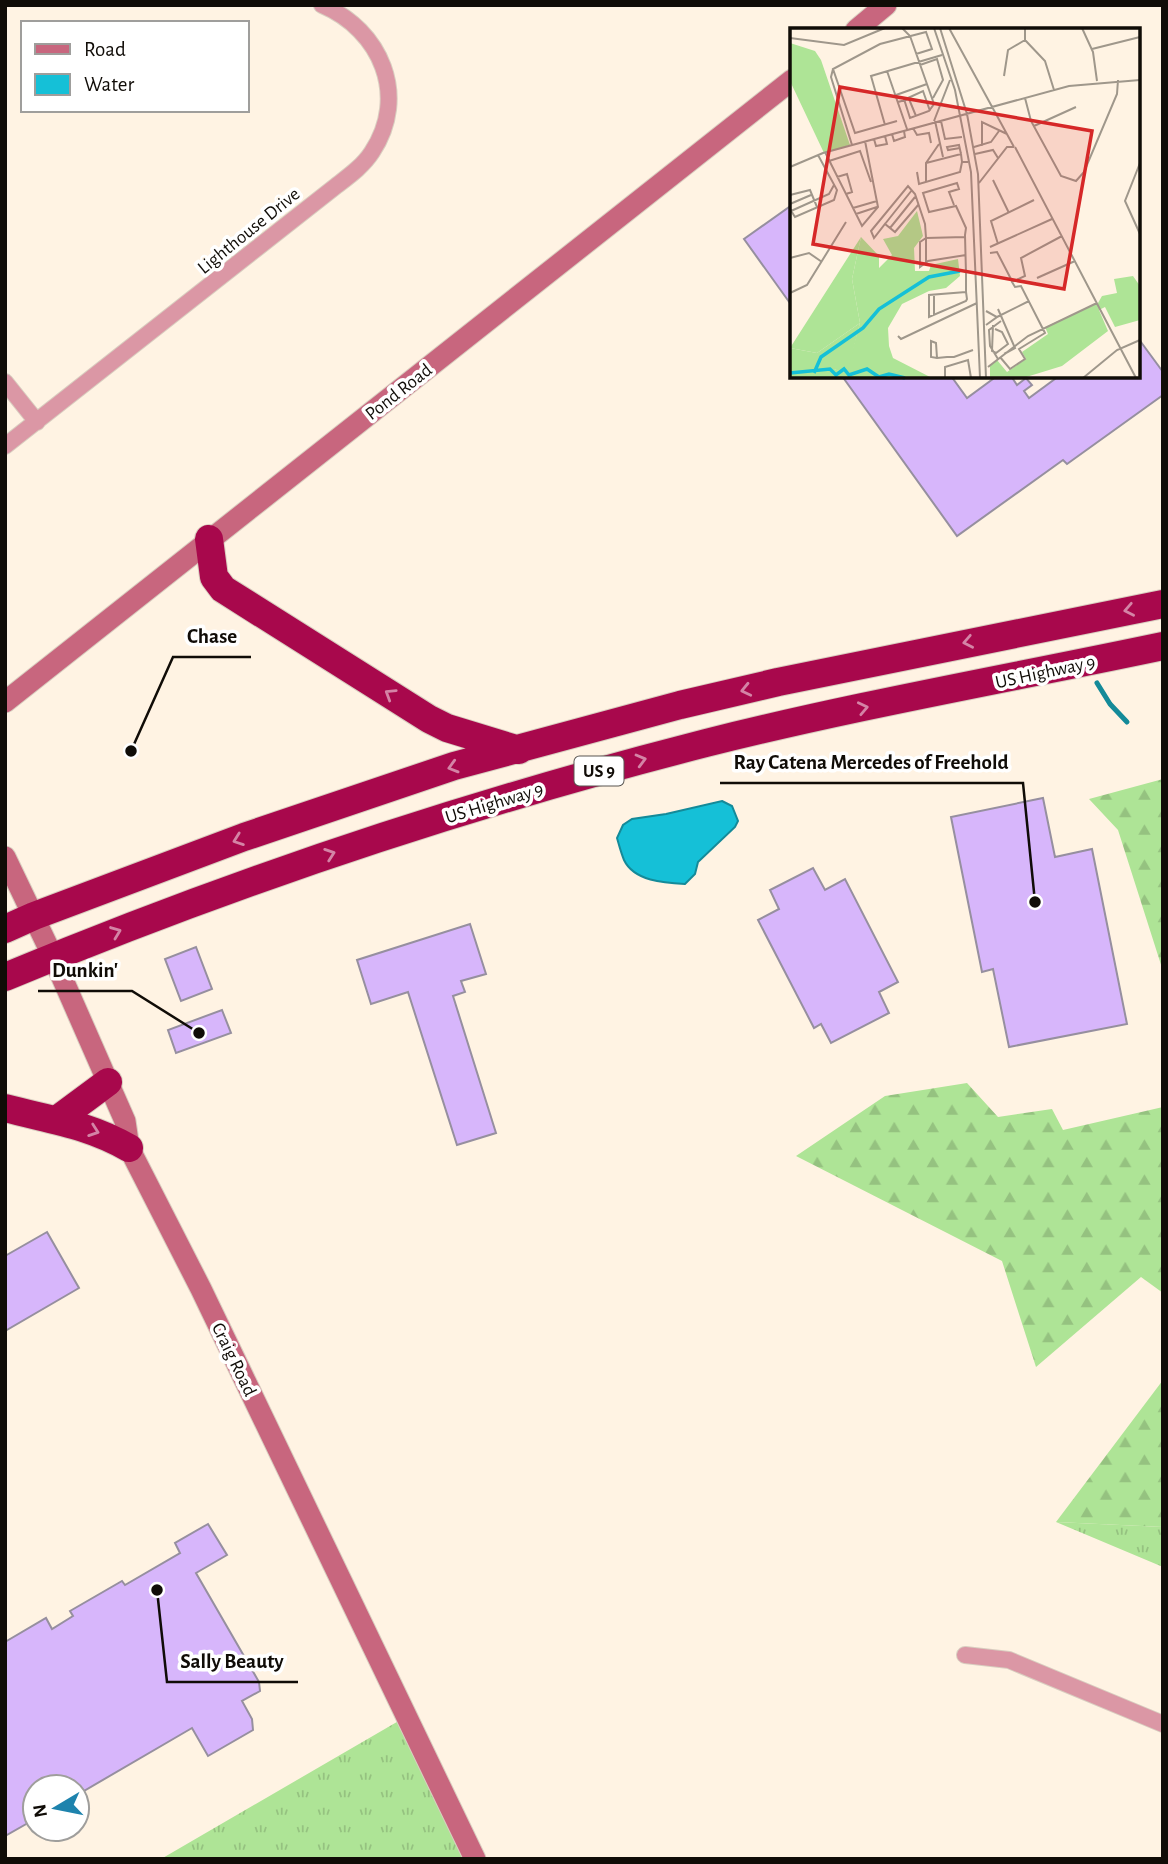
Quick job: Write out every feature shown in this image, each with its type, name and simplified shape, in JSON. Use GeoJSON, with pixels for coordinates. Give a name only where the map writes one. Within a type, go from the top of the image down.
{"type":"FeatureCollection","features":[{"type":"Feature","properties":{"kind":"highway"},"geometry":{"type":"LineString","coordinates":[[209,539],[214,578],[223,589],[429,719],[447,728],[519,750]]}},
{"type":"Feature","properties":{"kind":"highway","name":"US 9"},"geometry":{"type":"LineString","coordinates":[[5,929],[244,837],[454,766],[680,705],[778,682],[1163,604]]}},
{"type":"Feature","properties":{"kind":"highway","name":"US Highway 9"},"geometry":{"type":"LineString","coordinates":[[5,976],[245,883],[595,772],[780,725],[1163,646]]}},
{"type":"Feature","properties":{"kind":"highway"},"geometry":{"type":"LineString","coordinates":[[58,1119],[108,1082]]}},
{"type":"Feature","properties":{"kind":"highway"},"geometry":{"type":"LineString","coordinates":[[5,1108],[58,1119],[107,1136],[129,1148]]}},
{"type":"Feature","properties":{"kind":"main road"},"geometry":{"type":"LineString","coordinates":[[858,28],[887,5]]}},
{"type":"Feature","properties":{"kind":"main road","name":"Pond Road"},"geometry":{"type":"LineString","coordinates":[[5,702],[790,82]]}},
{"type":"Feature","properties":{"kind":"main road","name":"Craig Road"},"geometry":{"type":"LineString","coordinates":[[5,857],[53,957],[125,1121],[129,1148],[201,1289],[475,1859]]}},
{"type":"Feature","properties":{"kind":"street","name":"Lighthouse Drive"},"geometry":{"type":"LineString","coordinates":[[5,446],[315,203],[371,154],[381,135],[388,111],[386,75],[377,52],[363,32],[348,18],[322,5]]}},
{"type":"Feature","properties":{"kind":"street"},"geometry":{"type":"LineString","coordinates":[[5,382],[37,422]]}},
{"type":"Feature","properties":{"kind":"street"},"geometry":{"type":"LineString","coordinates":[[965,1655],[1009,1660],[1163,1724]]}},
{"type":"Feature","properties":{"kind":"green space"},"geometry":{"type":"Polygon","coordinates":[[[1163,779],[1163,971],[1118,830],[1089,799],[1163,779]]]}},
{"type":"Feature","properties":{"kind":"green space"},"geometry":{"type":"Polygon","coordinates":[[[967,1083],[998,1117],[1052,1109],[1063,1130],[1163,1107],[1163,1293],[1141,1277],[1036,1367],[1002,1261],[796,1156],[885,1096],[967,1083]]]}},
{"type":"Feature","properties":{"kind":"green space"},"geometry":{"type":"Polygon","coordinates":[[[1163,1380],[1163,1527],[1056,1522],[1163,1380]]]}},
{"type":"Feature","properties":{"kind":"green space"},"geometry":{"type":"Polygon","coordinates":[[[1056,1522],[1163,1527],[1163,1567],[1056,1522]]]}},
{"type":"Feature","properties":{"kind":"green space"},"geometry":{"type":"Polygon","coordinates":[[[402,1719],[474,1859],[161,1859],[402,1719]]]}},
{"type":"Feature","properties":{"kind":"water"},"geometry":{"type":"Polygon","coordinates":[[[722,801],[732,806],[738,821],[698,862],[695,874],[685,884],[659,882],[642,877],[624,860],[617,838],[623,825],[632,819],[722,801]]]}},
{"type":"Feature","properties":{"kind":"building"},"geometry":{"type":"Polygon","coordinates":[[[790,206],[790,303],[744,239],[790,206]]]}},
{"type":"Feature","properties":{"kind":"building"},"geometry":{"type":"Polygon","coordinates":[[[1140,341],[1163,372],[1163,395],[1067,464],[1063,460],[957,536],[843,378],[952,378],[967,398],[994,378],[1012,378],[1017,385],[1026,378],[1032,385],[1024,391],[1029,398],[1056,378],[1140,378],[1140,341]]]}},
{"type":"Feature","properties":{"kind":"building"},"geometry":{"type":"Polygon","coordinates":[[[1043,798],[1055,857],[1092,849],[1127,1024],[1009,1047],[993,969],[982,972],[951,817],[1043,798]]]}},
{"type":"Feature","properties":{"kind":"building"},"geometry":{"type":"Polygon","coordinates":[[[813,868],[825,890],[845,879],[898,982],[879,992],[889,1013],[831,1043],[821,1024],[814,1028],[758,920],[779,909],[770,890],[813,868]]]}},
{"type":"Feature","properties":{"kind":"building"},"geometry":{"type":"Polygon","coordinates":[[[470,924],[486,974],[461,981],[465,992],[453,996],[496,1133],[457,1145],[408,992],[371,1004],[357,960],[470,924]]]}},
{"type":"Feature","properties":{"kind":"building"},"geometry":{"type":"Polygon","coordinates":[[[196,947],[212,989],[181,1001],[165,959],[196,947]]]}},
{"type":"Feature","properties":{"kind":"building"},"geometry":{"type":"Polygon","coordinates":[[[222,1010],[231,1033],[176,1053],[168,1030],[222,1010]]]}},
{"type":"Feature","properties":{"kind":"building"},"geometry":{"type":"Polygon","coordinates":[[[47,1232],[79,1288],[5,1331],[5,1256],[47,1232]]]}},
{"type":"Feature","properties":{"kind":"building"},"geometry":{"type":"Polygon","coordinates":[[[208,1524],[227,1555],[196,1573],[259,1682],[260,1691],[242,1701],[252,1719],[253,1730],[208,1756],[192,1728],[91,1787],[91,1773],[21,1773],[21,1827],[5,1836],[5,1642],[46,1618],[52,1629],[73,1616],[70,1611],[122,1581],[125,1585],[180,1553],[175,1543],[208,1524]]]}},
{"type":"Feature","properties":{"kind":"waterway"},"geometry":{"type":"LineString","coordinates":[[1097,683],[1110,704],[1127,722]]}},
{"type":"Feature","properties":{"kind":"place","name":"Chase"},"geometry":{"type":"Point","coordinates":[131,751]}},
{"type":"Feature","properties":{"kind":"place","name":"Ray Catena Mercedes of Freehold"},"geometry":{"type":"Point","coordinates":[1035,902]}},
{"type":"Feature","properties":{"kind":"place","name":"Dunkin'"},"geometry":{"type":"Point","coordinates":[199,1033]}},
{"type":"Feature","properties":{"kind":"place","name":"Sally Beauty"},"geometry":{"type":"Point","coordinates":[157,1590]}}]}
